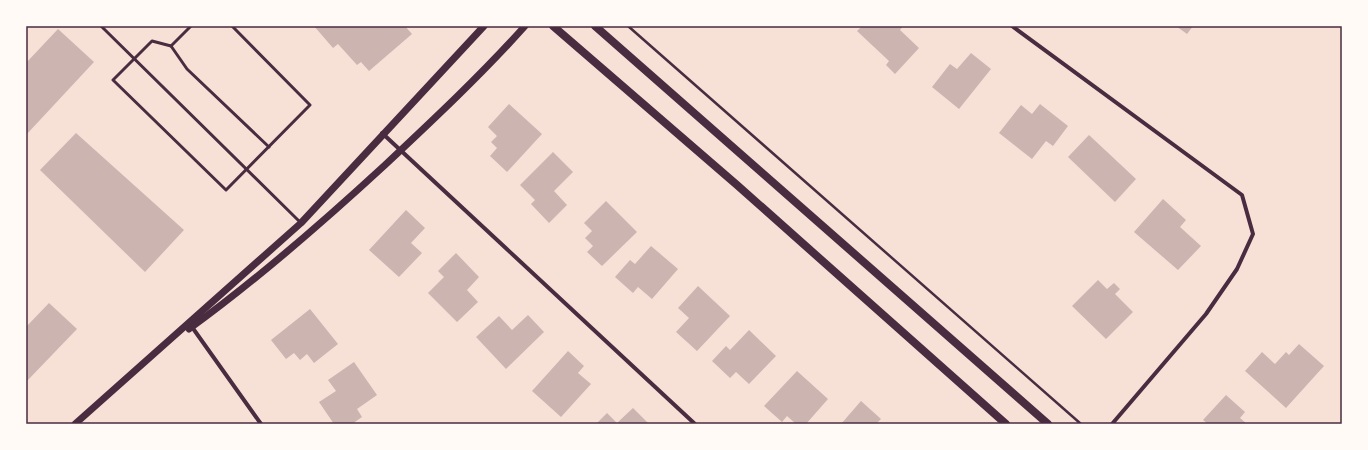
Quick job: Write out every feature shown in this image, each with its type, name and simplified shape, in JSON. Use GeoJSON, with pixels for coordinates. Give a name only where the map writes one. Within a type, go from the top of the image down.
{"type":"FeatureCollection","features":[{"type":"Feature","properties":{"kind":"main road"},"geometry":{"type":"LineString","coordinates":[[554,26],[737,185],[1006,424]]}},
{"type":"Feature","properties":{"kind":"main road"},"geometry":{"type":"LineString","coordinates":[[595,26],[1048,424]]}},
{"type":"Feature","properties":{"kind":"street"},"geometry":{"type":"LineString","coordinates":[[191,326],[300,223],[484,26]]}},
{"type":"Feature","properties":{"kind":"street"},"geometry":{"type":"LineString","coordinates":[[75,424],[149,359],[191,326],[238,294],[338,208],[486,69],[525,26]]}},
{"type":"Feature","properties":{"kind":"street"},"geometry":{"type":"LineString","coordinates":[[1012,26],[1242,195],[1253,234],[1237,269],[1206,314],[1112,424]]}},
{"type":"Feature","properties":{"kind":"street"},"geometry":{"type":"LineString","coordinates":[[382,134],[695,424]]}},
{"type":"Feature","properties":{"kind":"street"},"geometry":{"type":"LineString","coordinates":[[191,326],[261,424]]}},
{"type":"Feature","properties":{"kind":"lane"},"geometry":{"type":"LineString","coordinates":[[101,26],[300,223]]}},
{"type":"Feature","properties":{"kind":"lane"},"geometry":{"type":"LineString","coordinates":[[171,46],[191,26]]}},
{"type":"Feature","properties":{"kind":"lane"},"geometry":{"type":"LineString","coordinates":[[232,26],[310,105],[247,170],[226,190],[113,80],[152,41],[171,46],[187,70],[269,147]]}},
{"type":"Feature","properties":{"kind":"path"},"geometry":{"type":"LineString","coordinates":[[628,26],[1081,424]]}},
{"type":"Feature","properties":{"kind":"building"},"geometry":{"type":"Polygon","coordinates":[[[314,26],[405,26],[412,34],[369,71],[361,62],[357,65],[338,44],[333,48],[314,26]]]}},
{"type":"Feature","properties":{"kind":"building"},"geometry":{"type":"Polygon","coordinates":[[[862,26],[903,26],[900,30],[919,48],[895,74],[886,65],[889,61],[857,31],[862,26]]]}},
{"type":"Feature","properties":{"kind":"building"},"geometry":{"type":"Polygon","coordinates":[[[1176,26],[1193,26],[1187,34],[1176,26]]]}},
{"type":"Feature","properties":{"kind":"building"},"geometry":{"type":"Polygon","coordinates":[[[58,29],[94,62],[26,135],[26,63],[58,29]]]}},
{"type":"Feature","properties":{"kind":"building"},"geometry":{"type":"Polygon","coordinates":[[[971,53],[991,69],[959,109],[932,87],[950,64],[957,69],[971,53]]]}},
{"type":"Feature","properties":{"kind":"building"},"geometry":{"type":"Polygon","coordinates":[[[509,104],[542,134],[507,172],[490,156],[497,148],[491,142],[497,136],[488,127],[509,104]]]}},
{"type":"Feature","properties":{"kind":"building"},"geometry":{"type":"Polygon","coordinates":[[[1040,104],[1068,126],[1053,146],[1046,141],[1032,159],[999,133],[1021,105],[1032,114],[1040,104]]]}},
{"type":"Feature","properties":{"kind":"building"},"geometry":{"type":"Polygon","coordinates":[[[76,133],[184,230],[145,272],[40,170],[76,133]]]}},
{"type":"Feature","properties":{"kind":"building"},"geometry":{"type":"Polygon","coordinates":[[[1089,135],[1136,179],[1115,202],[1068,157],[1089,135]]]}},
{"type":"Feature","properties":{"kind":"building"},"geometry":{"type":"Polygon","coordinates":[[[553,152],[573,172],[554,191],[567,205],[549,223],[531,204],[535,200],[520,185],[553,152]]]}},
{"type":"Feature","properties":{"kind":"building"},"geometry":{"type":"Polygon","coordinates":[[[1163,199],[1186,220],[1180,227],[1201,246],[1178,270],[1134,232],[1163,199]]]}},
{"type":"Feature","properties":{"kind":"building"},"geometry":{"type":"Polygon","coordinates":[[[606,201],[637,232],[602,266],[587,252],[593,246],[585,238],[592,231],[584,223],[606,201]]]}},
{"type":"Feature","properties":{"kind":"building"},"geometry":{"type":"Polygon","coordinates":[[[406,210],[425,228],[411,243],[422,253],[399,277],[369,250],[406,210]]]}},
{"type":"Feature","properties":{"kind":"building"},"geometry":{"type":"Polygon","coordinates":[[[651,246],[678,269],[652,299],[638,287],[633,293],[615,277],[630,260],[635,264],[651,246]]]}},
{"type":"Feature","properties":{"kind":"building"},"geometry":{"type":"Polygon","coordinates":[[[456,253],[479,277],[467,290],[478,302],[457,322],[428,293],[444,277],[438,271],[456,253]]]}},
{"type":"Feature","properties":{"kind":"building"},"geometry":{"type":"Polygon","coordinates":[[[1098,280],[1107,289],[1114,283],[1120,289],[1115,294],[1133,312],[1106,339],[1072,306],[1098,280]]]}},
{"type":"Feature","properties":{"kind":"building"},"geometry":{"type":"Polygon","coordinates":[[[698,286],[730,316],[697,351],[676,332],[689,318],[678,308],[698,286]]]}},
{"type":"Feature","properties":{"kind":"building"},"geometry":{"type":"Polygon","coordinates":[[[49,303],[77,329],[26,382],[26,327],[49,303]]]}},
{"type":"Feature","properties":{"kind":"building"},"geometry":{"type":"Polygon","coordinates":[[[310,309],[338,344],[314,363],[307,354],[300,360],[294,353],[286,359],[271,340],[310,309]]]}},
{"type":"Feature","properties":{"kind":"building"},"geometry":{"type":"Polygon","coordinates":[[[528,315],[544,332],[506,369],[476,337],[499,316],[512,330],[528,315]]]}},
{"type":"Feature","properties":{"kind":"building"},"geometry":{"type":"Polygon","coordinates":[[[749,330],[776,356],[749,384],[736,372],[730,378],[712,361],[726,346],[730,350],[749,330]]]}},
{"type":"Feature","properties":{"kind":"building"},"geometry":{"type":"Polygon","coordinates":[[[1299,344],[1324,366],[1286,408],[1245,371],[1262,352],[1275,364],[1286,352],[1289,355],[1299,344]]]}},
{"type":"Feature","properties":{"kind":"building"},"geometry":{"type":"Polygon","coordinates":[[[568,351],[584,366],[578,373],[591,384],[561,417],[532,391],[568,351]]]}},
{"type":"Feature","properties":{"kind":"building"},"geometry":{"type":"Polygon","coordinates":[[[354,362],[377,395],[357,409],[362,417],[352,424],[334,424],[319,402],[336,391],[328,380],[354,362]]]}},
{"type":"Feature","properties":{"kind":"building"},"geometry":{"type":"Polygon","coordinates":[[[797,371],[828,399],[806,424],[796,424],[787,416],[782,422],[764,406],[797,371]]]}},
{"type":"Feature","properties":{"kind":"building"},"geometry":{"type":"Polygon","coordinates":[[[1226,395],[1245,412],[1240,418],[1247,424],[1208,424],[1203,420],[1226,395]]]}},
{"type":"Feature","properties":{"kind":"building"},"geometry":{"type":"Polygon","coordinates":[[[861,401],[881,419],[876,424],[841,424],[861,401]]]}},
{"type":"Feature","properties":{"kind":"building"},"geometry":{"type":"Polygon","coordinates":[[[633,408],[649,424],[596,424],[607,413],[617,423],[633,408]]]}}]}
